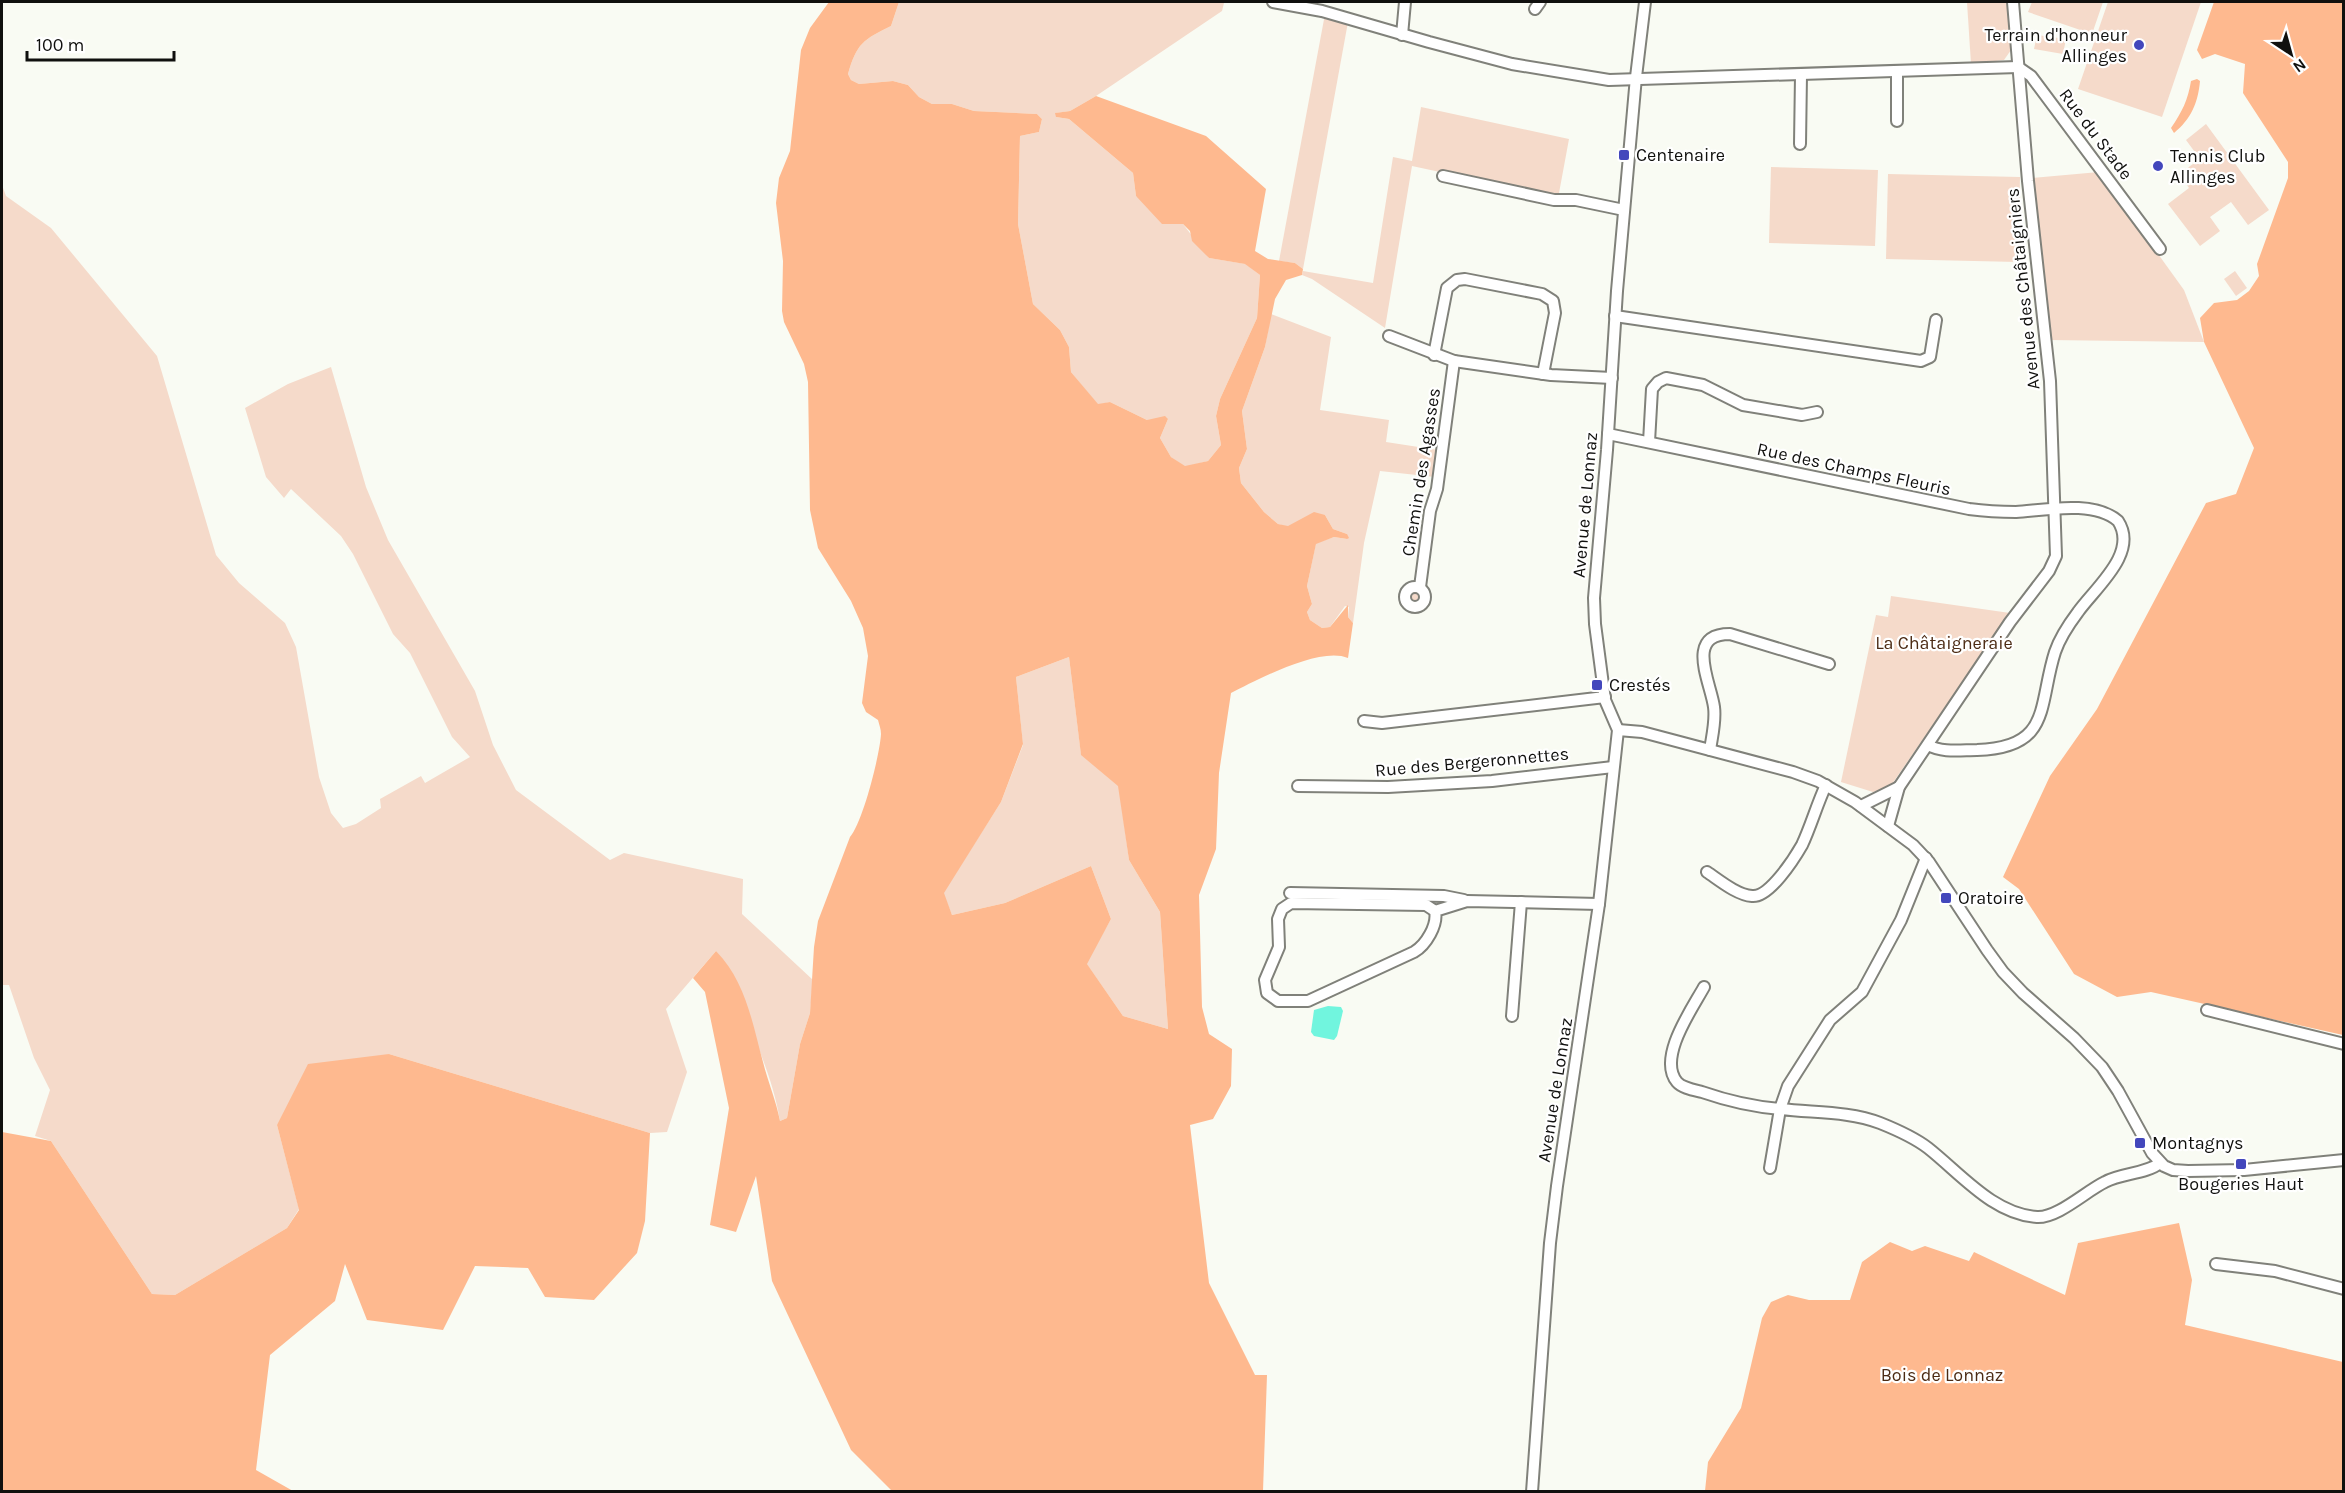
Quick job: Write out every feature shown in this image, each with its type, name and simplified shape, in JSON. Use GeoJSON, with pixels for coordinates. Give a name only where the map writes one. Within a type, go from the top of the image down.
{"type":"FeatureCollection","features":[{"type":"Feature","properties":{"kind":"street"},"geometry":{"type":"LineString","coordinates":[[1273,2],[1322,11],[1475,55],[1532,68],[1598,79],[1636,81],[2018,67],[2013,2]]}},
{"type":"Feature","properties":{"kind":"street"},"geometry":{"type":"LineString","coordinates":[[1402,35],[1405,2]]}},
{"type":"Feature","properties":{"kind":"street","name":"Avenue de Lonnaz"},"geometry":{"type":"LineString","coordinates":[[1532,1491],[1554,1209],[1599,904],[1618,730],[1608,710],[1605,697],[1593,605],[1624,210],[1645,2]]}},
{"type":"Feature","properties":{"kind":"street","name":"Rue du Stade"},"geometry":{"type":"LineString","coordinates":[[2018,67],[2029,73],[2038,84],[2160,249]]}},
{"type":"Feature","properties":{"kind":"street","name":"Avenue des Châtaigniers"},"geometry":{"type":"LineString","coordinates":[[1888,826],[1899,787],[2010,622],[2052,566],[2056,550],[2048,358],[2018,67]]}},
{"type":"Feature","properties":{"kind":"street"},"geometry":{"type":"LineString","coordinates":[[1897,72],[1897,121]]}},
{"type":"Feature","properties":{"kind":"street"},"geometry":{"type":"LineString","coordinates":[[1800,144],[1802,75]]}},
{"type":"Feature","properties":{"kind":"street"},"geometry":{"type":"LineString","coordinates":[[1443,177],[1554,200],[1576,200],[1624,210]]}},
{"type":"Feature","properties":{"kind":"street"},"geometry":{"type":"LineString","coordinates":[[1434,355],[1447,288],[1453,282],[1465,279],[1542,294],[1552,301],[1555,313],[1543,374]]}},
{"type":"Feature","properties":{"kind":"street"},"geometry":{"type":"LineString","coordinates":[[1615,316],[1921,361],[1930,357],[1936,320]]}},
{"type":"Feature","properties":{"kind":"street"},"geometry":{"type":"LineString","coordinates":[[1389,336],[1454,361],[1543,374],[1612,378]]}},
{"type":"Feature","properties":{"kind":"street","name":"Chemin des Agasses"},"geometry":{"type":"LineString","coordinates":[[1420,587],[1430,511],[1437,489],[1454,361]]}},
{"type":"Feature","properties":{"kind":"street"},"geometry":{"type":"LineString","coordinates":[[1648,442],[1652,389],[1658,381],[1666,378],[1703,385],[1743,405],[1802,415],[1817,412]]}},
{"type":"Feature","properties":{"kind":"street","name":"Rue des Champs Fleuris"},"geometry":{"type":"LineString","coordinates":[[1608,434],[1969,509],[2004,512],[2055,508]]}},
{"type":"Feature","properties":{"kind":"street"},"geometry":{"type":"LineString","coordinates":[[1928,744],[1943,750],[1986,750],[2004,747],[2013,745],[2027,735],[2038,722],[2059,643],[2088,597],[2114,568],[2123,542],[2121,526],[2109,515],[2077,509],[2055,508]]}},
{"type":"Feature","properties":{"kind":"street"},"geometry":{"type":"LineString","coordinates":[[1710,750],[1714,711],[1703,655],[1707,645],[1715,637],[1725,634],[1736,635],[1829,664]]}},
{"type":"Feature","properties":{"kind":"street"},"geometry":{"type":"LineString","coordinates":[[1364,721],[1382,723],[1605,697]]}},
{"type":"Feature","properties":{"kind":"street"},"geometry":{"type":"LineString","coordinates":[[1618,730],[1642,732],[1793,772],[1826,785],[1862,806],[1913,845],[1926,858],[2003,972],[2074,1038],[2104,1070],[2118,1090],[2146,1144],[2160,1163],[2178,1171],[2210,1171],[2244,1170],[2343,1160]]}},
{"type":"Feature","properties":{"kind":"street","name":"Rue des Bergeronnettes"},"geometry":{"type":"LineString","coordinates":[[1298,786],[1388,787],[1492,781],[1613,767]]}},
{"type":"Feature","properties":{"kind":"street"},"geometry":{"type":"LineString","coordinates":[[1707,872],[1744,895],[1754,897],[1764,893],[1784,872],[1802,845],[1826,785]]}},
{"type":"Feature","properties":{"kind":"street","name":"Avenue des Châtaigniers"},"geometry":{"type":"LineString","coordinates":[[1862,806],[1899,787]]}},
{"type":"Feature","properties":{"kind":"street"},"geometry":{"type":"LineString","coordinates":[[1770,1168],[1779,1109],[1788,1086],[1830,1020],[1862,992],[1901,920],[1926,858]]}},
{"type":"Feature","properties":{"kind":"street"},"geometry":{"type":"LineString","coordinates":[[1290,893],[1444,896],[1467,901],[1599,904]]}},
{"type":"Feature","properties":{"kind":"street"},"geometry":{"type":"LineString","coordinates":[[1435,911],[1467,901]]}},
{"type":"Feature","properties":{"kind":"street"},"geometry":{"type":"LineString","coordinates":[[1512,1016],[1521,902]]}},
{"type":"Feature","properties":{"kind":"street"},"geometry":{"type":"LineString","coordinates":[[1297,903],[1426,905],[1435,911],[1436,919],[1426,941],[1414,952],[1308,1001],[1278,1001],[1267,993],[1265,980],[1279,947],[1278,919],[1287,906],[1297,903]]}},
{"type":"Feature","properties":{"kind":"street"},"geometry":{"type":"LineString","coordinates":[[1704,987],[1673,1044],[1670,1060],[1676,1081],[1684,1086],[1728,1101],[1841,1115],[1879,1123],[1926,1146],[1978,1191],[2003,1206],[2031,1216],[2050,1215],[2110,1179],[2155,1167],[2160,1163]]}},
{"type":"Feature","properties":{"kind":"street"},"geometry":{"type":"LineString","coordinates":[[2207,1010],[2343,1044]]}},
{"type":"Feature","properties":{"kind":"street"},"geometry":{"type":"LineString","coordinates":[[2216,1264],[2275,1271],[2343,1289]]}},
{"type":"Feature","properties":{"kind":"green space"},"geometry":{"type":"Polygon","coordinates":[[[829,2],[899,2],[891,26],[867,39],[858,49],[848,74],[851,80],[859,84],[893,81],[908,85],[919,97],[932,104],[952,104],[974,111],[1037,114],[1042,119],[1039,132],[1020,136],[1018,224],[1033,304],[1060,330],[1069,347],[1071,372],[1098,404],[1110,402],[1147,420],[1165,416],[1168,419],[1160,438],[1171,457],[1185,466],[1208,461],[1221,445],[1216,416],[1220,399],[1257,318],[1260,275],[1245,264],[1209,258],[1192,241],[1190,231],[1183,224],[1162,224],[1136,196],[1133,173],[1069,119],[1056,117],[1055,113],[1070,111],[1096,96],[1206,136],[1266,189],[1255,251],[1268,259],[1295,263],[1303,269],[1302,275],[1286,280],[1275,299],[1265,347],[1242,411],[1247,449],[1239,468],[1241,483],[1264,512],[1278,524],[1288,526],[1314,512],[1325,515],[1333,529],[1347,534],[1349,538],[1347,539],[1334,537],[1316,544],[1307,586],[1312,604],[1307,612],[1310,620],[1322,628],[1330,627],[1348,605],[1348,617],[1353,623],[1348,658],[1336,656],[1306,660],[1231,693],[1219,773],[1216,849],[1199,895],[1202,1007],[1209,1034],[1232,1049],[1231,1086],[1213,1119],[1190,1125],[1209,1283],[1255,1375],[1267,1375],[1263,1491],[892,1491],[851,1450],[772,1281],[756,1176],[736,1232],[710,1225],[729,1108],[705,992],[693,978],[716,951],[726,963],[747,1003],[780,1121],[787,1118],[800,1044],[810,1013],[818,921],[865,803],[881,734],[878,720],[866,712],[862,703],[868,656],[863,628],[851,601],[818,548],[810,510],[808,382],[804,364],[784,322],[782,311],[783,261],[776,203],[779,178],[790,151],[801,50],[810,28],[829,2]],[[1069,657],[1016,677],[1023,744],[1001,802],[944,893],[952,915],[1005,903],[1091,866],[1111,919],[1087,964],[1123,1016],[1168,1029],[1160,912],[1129,860],[1118,786],[1081,755],[1069,657]]]}},
{"type":"Feature","properties":{"kind":"green space"},"geometry":{"type":"Polygon","coordinates":[[[899,2],[1224,3],[1222,11],[1096,96],[1070,111],[1056,113],[1056,117],[1069,119],[1133,173],[1136,196],[1183,224],[1209,258],[1246,264],[1260,275],[1257,318],[1220,399],[1216,416],[1221,445],[1208,461],[1185,467],[1171,457],[1160,438],[1168,419],[1147,420],[1110,402],[1098,405],[1071,372],[1069,347],[1060,330],[1033,304],[1018,224],[1020,136],[1039,132],[1042,119],[1037,114],[974,111],[952,104],[932,104],[919,97],[908,85],[893,81],[859,84],[851,80],[848,74],[858,49],[867,39],[891,26],[899,2]]]}},
{"type":"Feature","properties":{"kind":"green space"},"geometry":{"type":"Polygon","coordinates":[[[1967,2],[2007,2],[2011,50],[2004,60],[1971,64],[1967,2]]]}},
{"type":"Feature","properties":{"kind":"green space"},"geometry":{"type":"Polygon","coordinates":[[[2032,2],[2103,2],[2092,34],[2028,12],[2032,2]]]}},
{"type":"Feature","properties":{"kind":"green space","name":"Terrain d'honneur Allinges"},"geometry":{"type":"Polygon","coordinates":[[[2108,2],[2201,2],[2162,117],[2078,89],[2108,2]]]}},
{"type":"Feature","properties":{"kind":"green space"},"geometry":{"type":"Polygon","coordinates":[[[2214,2],[2343,2],[2343,1035],[2151,992],[2117,997],[2074,974],[2019,889],[2003,877],[2050,776],[2097,709],[2206,503],[2236,494],[2254,448],[2204,342],[2200,318],[2214,303],[2237,300],[2249,291],[2259,276],[2257,264],[2288,178],[2288,162],[2243,93],[2245,64],[2215,54],[2202,59],[2197,50],[2214,2]]]}},
{"type":"Feature","properties":{"kind":"green space"},"geometry":{"type":"Polygon","coordinates":[[[1325,14],[1348,22],[1303,269],[1295,263],[1279,261],[1325,14]]]}},
{"type":"Feature","properties":{"kind":"green space"},"geometry":{"type":"Polygon","coordinates":[[[2037,35],[2066,39],[2063,54],[2034,49],[2037,35]]]}},
{"type":"Feature","properties":{"kind":"green space"},"geometry":{"type":"Polygon","coordinates":[[[2197,79],[2200,81],[2199,89],[2193,110],[2174,133],[2171,128],[2184,106],[2191,81],[2197,79]]]}},
{"type":"Feature","properties":{"kind":"green space"},"geometry":{"type":"Polygon","coordinates":[[[1421,107],[1569,139],[1559,193],[1556,197],[1412,166],[1385,328],[1312,279],[1302,275],[1303,271],[1373,283],[1393,157],[1412,161],[1421,107]]]}},
{"type":"Feature","properties":{"kind":"green space"},"geometry":{"type":"Polygon","coordinates":[[[2206,124],[2269,210],[2248,225],[2231,202],[2210,217],[2220,231],[2200,246],[2168,204],[2189,188],[2179,174],[2200,159],[2186,140],[2206,124]]]}},
{"type":"Feature","properties":{"kind":"green space"},"geometry":{"type":"Polygon","coordinates":[[[1771,167],[1878,170],[1875,246],[1769,243],[1771,167]]]}},
{"type":"Feature","properties":{"kind":"green space"},"geometry":{"type":"Polygon","coordinates":[[[2099,172],[2184,290],[2204,342],[2049,340],[2032,178],[2099,172]]]}},
{"type":"Feature","properties":{"kind":"green space"},"geometry":{"type":"Polygon","coordinates":[[[1888,174],[2020,177],[2018,262],[1886,259],[1888,174]]]}},
{"type":"Feature","properties":{"kind":"green space"},"geometry":{"type":"Polygon","coordinates":[[[2,185],[6,196],[51,228],[157,356],[216,555],[239,583],[285,623],[296,647],[319,777],[331,813],[343,828],[356,824],[381,808],[380,799],[421,776],[425,783],[470,757],[452,737],[410,653],[393,634],[353,554],[341,536],[291,489],[284,498],[266,477],[245,408],[288,384],[331,367],[366,487],[388,540],[475,691],[493,745],[516,790],[610,860],[624,853],[743,879],[742,914],[813,980],[810,1013],[800,1044],[787,1118],[780,1121],[762,1056],[716,951],[666,1009],[687,1072],[667,1132],[650,1133],[389,1054],[277,1125],[299,1209],[287,1228],[175,1295],[152,1294],[51,1141],[35,1136],[50,1090],[34,1058],[9,985],[2,985],[2,185]]]}},
{"type":"Feature","properties":{"kind":"green space"},"geometry":{"type":"Polygon","coordinates":[[[2235,271],[2247,288],[2236,296],[2224,279],[2235,271]]]}},
{"type":"Feature","properties":{"kind":"green space"},"geometry":{"type":"Polygon","coordinates":[[[1271,314],[1331,337],[1320,410],[1389,420],[1386,442],[1438,450],[1435,477],[1380,471],[1364,543],[1353,623],[1348,617],[1349,607],[1345,606],[1330,627],[1322,628],[1310,620],[1307,612],[1312,604],[1307,586],[1316,543],[1334,537],[1347,539],[1347,534],[1333,529],[1325,515],[1288,527],[1278,524],[1264,512],[1241,483],[1239,468],[1247,449],[1242,411],[1265,347],[1271,314]]]}},
{"type":"Feature","properties":{"kind":"green space"},"geometry":{"type":"Polygon","coordinates":[[[1415,590],[1420,592],[1422,597],[1420,602],[1415,604],[1410,602],[1408,597],[1410,592],[1415,590]]]}},
{"type":"Feature","properties":{"kind":"green space","name":"La Châtaigneraie"},"geometry":{"type":"Polygon","coordinates":[[[1891,596],[2010,613],[1890,787],[1873,792],[1841,782],[1876,615],[1888,617],[1891,596]]]}},
{"type":"Feature","properties":{"kind":"green space"},"geometry":{"type":"Polygon","coordinates":[[[1069,657],[1081,754],[1119,786],[1129,860],[1160,912],[1168,1029],[1123,1016],[1086,963],[1111,919],[1091,866],[1005,903],[952,915],[943,893],[1001,802],[1023,745],[1016,677],[1069,657]]]}},
{"type":"Feature","properties":{"kind":"green space"},"geometry":{"type":"Polygon","coordinates":[[[389,1054],[650,1133],[645,1221],[637,1253],[594,1300],[545,1297],[528,1268],[475,1266],[443,1330],[367,1320],[345,1264],[335,1301],[270,1355],[256,1470],[293,1491],[2,1491],[2,1132],[51,1141],[152,1294],[175,1295],[287,1228],[299,1210],[277,1125],[308,1064],[389,1054]]]}},
{"type":"Feature","properties":{"kind":"green space","name":"Bois de Lonnaz"},"geometry":{"type":"Polygon","coordinates":[[[2179,1223],[2192,1280],[2185,1325],[2343,1362],[2343,1491],[1705,1491],[1708,1462],[1741,1408],[1762,1318],[1771,1302],[1788,1295],[1809,1300],[1850,1300],[1862,1262],[1890,1242],[1912,1251],[1925,1246],[1969,1261],[1974,1252],[2065,1295],[2078,1243],[2179,1223]]]}},
{"type":"Feature","properties":{"kind":"water"},"geometry":{"type":"Polygon","coordinates":[[[1328,1006],[1341,1007],[1343,1011],[1334,1040],[1314,1036],[1311,1032],[1314,1010],[1328,1006]]]}},
{"type":"Feature","properties":{"kind":"place","name":"Terrain d'honneur Allinges"},"geometry":{"type":"Point","coordinates":[2139,45]}},
{"type":"Feature","properties":{"kind":"place","name":"Centenaire"},"geometry":{"type":"Point","coordinates":[1624,155]}},
{"type":"Feature","properties":{"kind":"place","name":"Tennis Club Allinges"},"geometry":{"type":"Point","coordinates":[2158,166]}},
{"type":"Feature","properties":{"kind":"place","name":"Crestés"},"geometry":{"type":"Point","coordinates":[1597,685]}},
{"type":"Feature","properties":{"kind":"place","name":"Oratoire"},"geometry":{"type":"Point","coordinates":[1946,898]}},
{"type":"Feature","properties":{"kind":"place","name":"Montagnys"},"geometry":{"type":"Point","coordinates":[2140,1143]}},
{"type":"Feature","properties":{"kind":"place","name":"Bougeries Haut"},"geometry":{"type":"Point","coordinates":[2241,1164]}}]}
